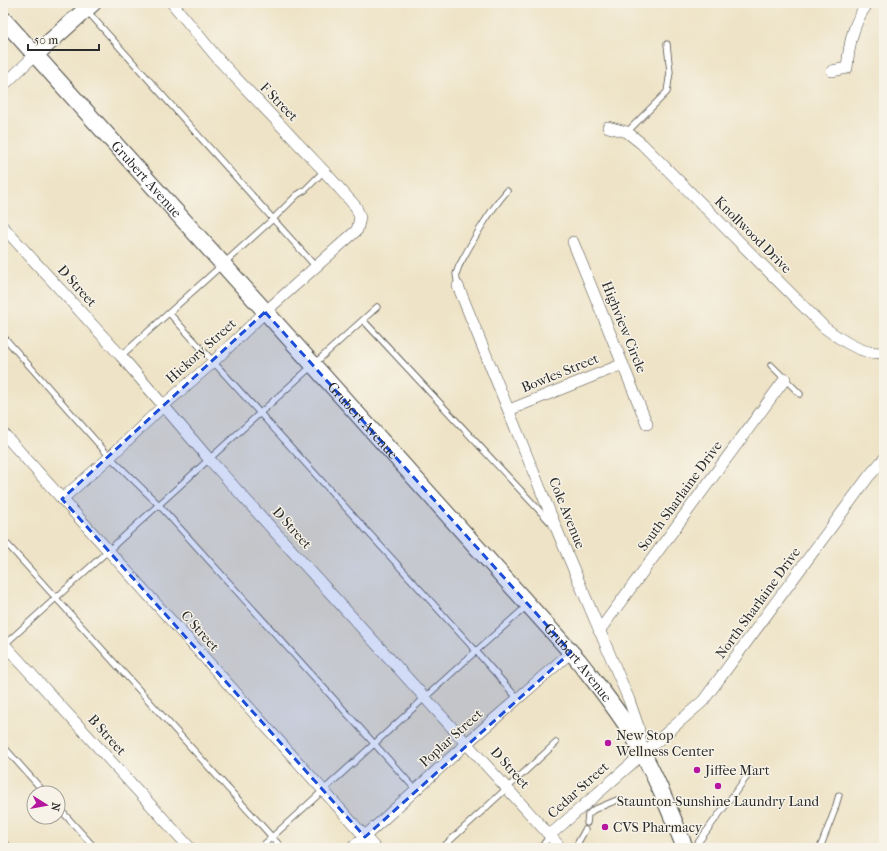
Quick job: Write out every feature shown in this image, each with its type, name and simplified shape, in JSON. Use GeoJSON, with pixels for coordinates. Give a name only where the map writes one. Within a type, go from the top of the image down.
{"type":"FeatureCollection","features":[{"type":"Feature","properties":{"kind":"street","name":"F Street"},"geometry":{"type":"LineString","coordinates":[[172,3],[219,60],[356,207],[359,214],[359,224]]}},
{"type":"Feature","properties":{"kind":"street"},"geometry":{"type":"LineString","coordinates":[[832,71],[847,68],[853,33],[859,17],[868,3]]}},
{"type":"Feature","properties":{"kind":"street"},"geometry":{"type":"LineString","coordinates":[[3,86],[86,5]]}},
{"type":"Feature","properties":{"kind":"street","name":"Grubert Avenue"},"geometry":{"type":"LineString","coordinates":[[3,19],[571,652],[619,714],[643,752],[685,848]]}},
{"type":"Feature","properties":{"kind":"street","name":"Knollwood Drive"},"geometry":{"type":"LineString","coordinates":[[608,127],[626,132],[642,144],[825,328],[836,336],[868,352],[884,352]]}},
{"type":"Feature","properties":{"kind":"street","name":"Hickory Street"},"geometry":{"type":"LineString","coordinates":[[62,498],[110,457],[164,405],[357,230],[359,224]]}},
{"type":"Feature","properties":{"kind":"street","name":"D Street"},"geometry":{"type":"LineString","coordinates":[[3,226],[121,356],[209,459],[561,848]]}},
{"type":"Feature","properties":{"kind":"street","name":"Highview Circle"},"geometry":{"type":"LineString","coordinates":[[573,242],[647,424]]}},
{"type":"Feature","properties":{"kind":"street","name":"Cole Avenue"},"geometry":{"type":"LineString","coordinates":[[458,286],[634,713],[643,752]]}},
{"type":"Feature","properties":{"kind":"street","name":"Bowles Street"},"geometry":{"type":"LineString","coordinates":[[509,410],[623,364]]}},
{"type":"Feature","properties":{"kind":"street","name":"South Sharlaine Drive"},"geometry":{"type":"LineString","coordinates":[[599,631],[785,379]]}},
{"type":"Feature","properties":{"kind":"street","name":"C Street"},"geometry":{"type":"LineString","coordinates":[[3,433],[375,848]]}},
{"type":"Feature","properties":{"kind":"street","name":"North Sharlaine Drive"},"geometry":{"type":"LineString","coordinates":[[643,752],[696,707],[713,689],[869,476],[884,459]]}},
{"type":"Feature","properties":{"kind":"street","name":"B Street"},"geometry":{"type":"LineString","coordinates":[[4,644],[190,848]]}},
{"type":"Feature","properties":{"kind":"street","name":"Poplar Street"},"geometry":{"type":"LineString","coordinates":[[352,848],[467,743],[571,652]]}},
{"type":"Feature","properties":{"kind":"street","name":"Cedar Street"},"geometry":{"type":"LineString","coordinates":[[550,835],[643,752]]}},
{"type":"Feature","properties":{"kind":"street"},"geometry":{"type":"LineString","coordinates":[[3,845],[6,848]]}},
{"type":"Feature","properties":{"kind":"lane"},"geometry":{"type":"LineString","coordinates":[[86,5],[316,267]]}},
{"type":"Feature","properties":{"kind":"lane"},"geometry":{"type":"LineString","coordinates":[[626,132],[667,92],[670,72],[667,44]]}},
{"type":"Feature","properties":{"kind":"lane"},"geometry":{"type":"LineString","coordinates":[[121,356],[273,219],[297,195],[305,190],[324,171]]}},
{"type":"Feature","properties":{"kind":"lane"},"geometry":{"type":"LineString","coordinates":[[458,286],[456,274],[459,266],[485,220],[497,202],[507,191]]}},
{"type":"Feature","properties":{"kind":"lane"},"geometry":{"type":"LineString","coordinates":[[4,644],[377,307]]}},
{"type":"Feature","properties":{"kind":"lane"},"geometry":{"type":"LineString","coordinates":[[169,313],[518,699]]}},
{"type":"Feature","properties":{"kind":"lane"},"geometry":{"type":"LineString","coordinates":[[363,320],[558,530]]}},
{"type":"Feature","properties":{"kind":"lane"},"geometry":{"type":"LineString","coordinates":[[3,336],[110,457],[158,505],[416,790]]}},
{"type":"Feature","properties":{"kind":"lane"},"geometry":{"type":"LineString","coordinates":[[771,365],[800,394]]}},
{"type":"Feature","properties":{"kind":"lane"},"geometry":{"type":"LineString","coordinates":[[8,545],[282,848]]}},
{"type":"Feature","properties":{"kind":"lane"},"geometry":{"type":"LineString","coordinates":[[260,848],[528,605]]}},
{"type":"Feature","properties":{"kind":"lane"},"geometry":{"type":"LineString","coordinates":[[442,848],[556,743]]}},
{"type":"Feature","properties":{"kind":"lane"},"geometry":{"type":"LineString","coordinates":[[3,746],[38,785]]}},
{"type":"Feature","properties":{"kind":"lane"},"geometry":{"type":"LineString","coordinates":[[694,848],[751,771]]}},
{"type":"Feature","properties":{"kind":"lane"},"geometry":{"type":"LineString","coordinates":[[820,848],[839,795]]}},
{"type":"Feature","properties":{"kind":"lane"},"geometry":{"type":"LineString","coordinates":[[587,823],[588,815],[593,810],[617,800]]}},
{"type":"Feature","properties":{"kind":"lane"},"geometry":{"type":"LineString","coordinates":[[66,816],[95,848]]}},
{"type":"Feature","properties":{"kind":"lane"},"geometry":{"type":"LineString","coordinates":[[575,848],[584,830]]}},
{"type":"Feature","properties":{"kind":"lane"},"geometry":{"type":"LineString","coordinates":[[541,848],[550,835]]}},
{"type":"Feature","properties":{"kind":"highlighted area"},"geometry":{"type":"Polygon","coordinates":[[[265,312],[571,652],[365,837],[62,499],[265,312]]]}},
{"type":"Feature","properties":{"kind":"place","name":"New Stop Wellness Center"},"geometry":{"type":"Point","coordinates":[608,743]}},
{"type":"Feature","properties":{"kind":"place","name":"Jiffee Mart"},"geometry":{"type":"Point","coordinates":[697,770]}},
{"type":"Feature","properties":{"kind":"place","name":"Staunton-Sunshine Laundry Land"},"geometry":{"type":"Point","coordinates":[718,786]}},
{"type":"Feature","properties":{"kind":"place","name":"CVS Pharmacy"},"geometry":{"type":"Point","coordinates":[605,827]}}]}
